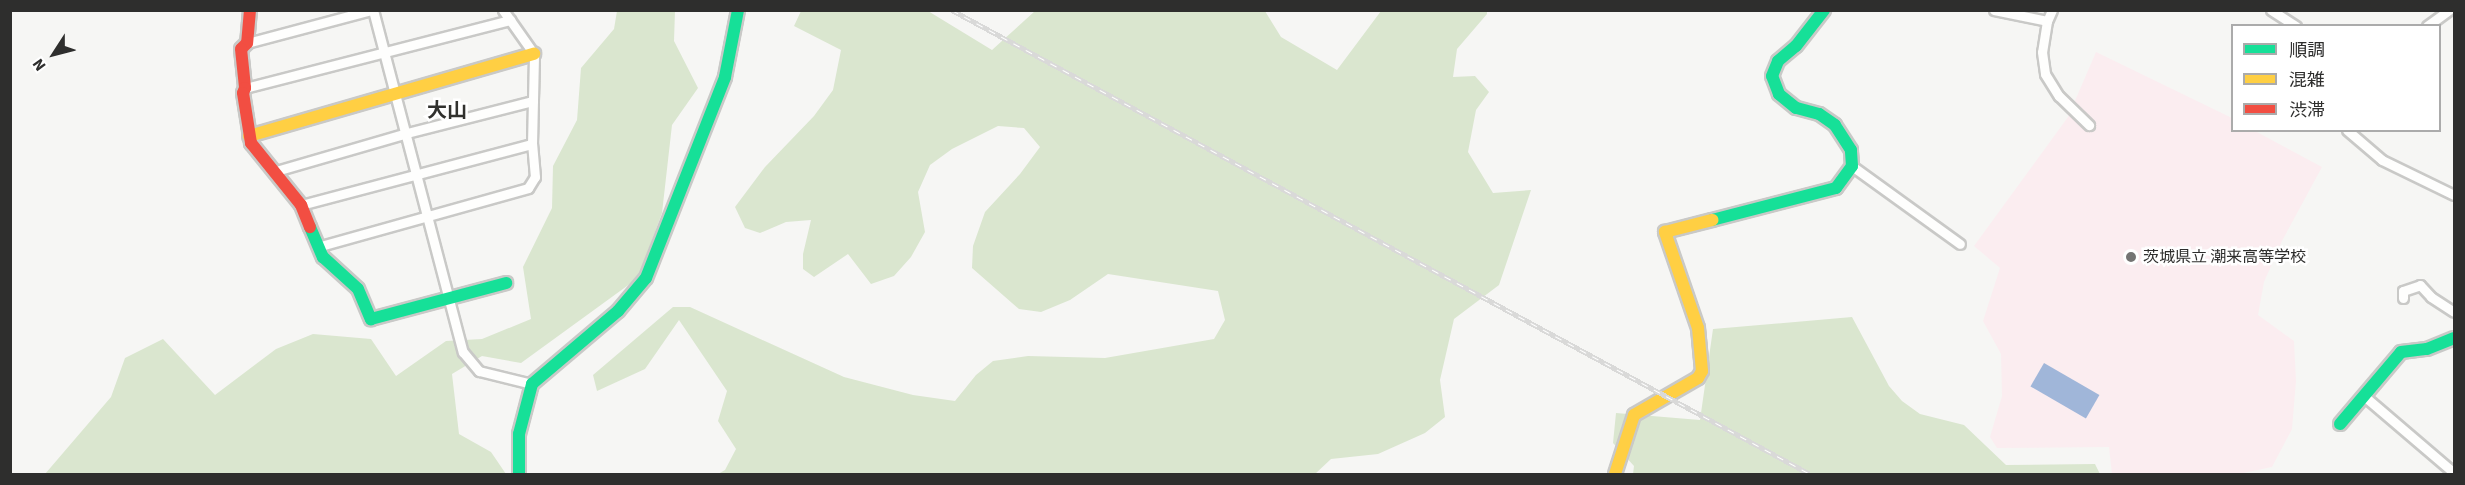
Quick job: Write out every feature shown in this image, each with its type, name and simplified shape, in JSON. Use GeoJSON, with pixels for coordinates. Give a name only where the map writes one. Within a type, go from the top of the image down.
{"type":"FeatureCollection","features":[{"type":"Feature","properties":{"kind":"street"},"geometry":{"type":"LineString","coordinates":[[247,43],[250,10]]}},
{"type":"Feature","properties":{"kind":"street"},"geometry":{"type":"LineString","coordinates":[[506,283],[451,298],[371,319],[358,289],[323,257],[301,206],[276,171],[251,143],[243,93],[245,88],[241,49],[247,43],[372,10],[451,298],[463,352],[479,371],[532,384]]}},
{"type":"Feature","properties":{"kind":"street"},"geometry":{"type":"LineString","coordinates":[[317,247],[427,214],[528,188],[536,177],[532,144],[534,54],[503,10]]}},
{"type":"Feature","properties":{"kind":"street"},"geometry":{"type":"LineString","coordinates":[[519,474],[519,434],[532,384],[618,311],[646,278],[725,78],[738,10]]}},
{"type":"Feature","properties":{"kind":"street"},"geometry":{"type":"LineString","coordinates":[[1615,474],[1634,415],[1698,378],[1702,371],[1698,328],[1665,232],[1836,188],[1845,179],[1852,166],[1851,150],[1835,125],[1819,114],[1796,108],[1779,94],[1772,76],[1778,61],[1802,39],[1824,10]]}},
{"type":"Feature","properties":{"kind":"street"},"geometry":{"type":"LineString","coordinates":[[1994,10],[2047,21]]}},
{"type":"Feature","properties":{"kind":"street"},"geometry":{"type":"LineString","coordinates":[[2052,10],[2047,21],[2042,52],[2045,74],[2059,96],[2089,125]]}},
{"type":"Feature","properties":{"kind":"street"},"geometry":{"type":"LineString","coordinates":[[2271,10],[2293,24]]}},
{"type":"Feature","properties":{"kind":"street"},"geometry":{"type":"LineString","coordinates":[[2430,24],[2449,10]]}},
{"type":"Feature","properties":{"kind":"street"},"geometry":{"type":"LineString","coordinates":[[245,88],[510,20]]}},
{"type":"Feature","properties":{"kind":"street"},"geometry":{"type":"LineString","coordinates":[[249,136],[534,54]]}},
{"type":"Feature","properties":{"kind":"street"},"geometry":{"type":"LineString","coordinates":[[276,171],[407,133],[533,101]]}},
{"type":"Feature","properties":{"kind":"street"},"geometry":{"type":"LineString","coordinates":[[2349,132],[2382,160],[2454,195]]}},
{"type":"Feature","properties":{"kind":"street"},"geometry":{"type":"LineString","coordinates":[[301,206],[532,144]]}},
{"type":"Feature","properties":{"kind":"street"},"geometry":{"type":"LineString","coordinates":[[1852,166],[1960,244]]}},
{"type":"Feature","properties":{"kind":"street"},"geometry":{"type":"LineString","coordinates":[[2403,298],[2403,291],[2420,285],[2431,297],[2454,312]]}},
{"type":"Feature","properties":{"kind":"street"},"geometry":{"type":"LineString","coordinates":[[2340,424],[2401,352],[2427,349],[2454,338]]}},
{"type":"Feature","properties":{"kind":"street"},"geometry":{"type":"LineString","coordinates":[[2364,396],[2454,473]]}},
{"type":"Feature","properties":{"kind":"shaded area","name":"茨城県立 潮来高等学校"},"geometry":{"type":"Polygon","coordinates":[[[2096,52],[2231,118],[2231,132],[2257,132],[2322,167],[2282,241],[2264,282],[2258,315],[2294,341],[2296,381],[2292,429],[2272,467],[2243,473],[2112,474],[2109,447],[1997,448],[1990,437],[2002,396],[2001,354],[1983,321],[2000,268],[1974,246],[2068,117],[2096,52]]]}},
{"type":"Feature","properties":{"kind":"green space"},"geometry":{"type":"Polygon","coordinates":[[[617,11],[675,11],[674,41],[698,88],[672,125],[662,213],[638,278],[521,363],[482,356],[452,374],[459,434],[491,452],[506,474],[45,474],[111,397],[125,358],[163,339],[215,395],[276,349],[313,334],[371,339],[396,376],[446,341],[482,339],[531,319],[523,267],[552,208],[553,166],[577,120],[581,68],[614,29],[617,11]]]}},
{"type":"Feature","properties":{"kind":"green space"},"geometry":{"type":"Polygon","coordinates":[[[801,11],[928,11],[992,50],[1035,11],[1265,11],[1281,37],[1337,70],[1381,11],[1487,11],[1487,14],[1457,49],[1453,77],[1475,76],[1489,92],[1476,110],[1468,152],[1493,193],[1531,190],[1499,285],[1454,319],[1440,380],[1445,417],[1425,433],[1378,454],[1331,459],[1315,474],[718,474],[725,470],[736,449],[718,421],[727,391],[679,320],[645,369],[597,391],[593,375],[673,307],[690,307],[844,377],[913,395],[955,401],[976,375],[993,361],[1028,356],[1105,358],[1214,339],[1225,320],[1218,291],[1108,274],[1070,300],[1041,312],[1019,309],[972,268],[973,246],[985,212],[1020,174],[1040,147],[1024,128],[998,126],[952,149],[930,165],[918,192],[925,232],[911,257],[894,276],[871,284],[848,254],[814,277],[803,269],[803,254],[811,220],[786,222],[760,233],[745,228],[735,207],[765,167],[814,116],[833,90],[841,50],[794,26],[801,11]]]}},
{"type":"Feature","properties":{"kind":"green space"},"geometry":{"type":"Polygon","coordinates":[[[1852,317],[1889,386],[1902,401],[1920,414],[1964,425],[2006,465],[2095,464],[2100,474],[1633,474],[1634,466],[1613,443],[1616,413],[1700,420],[1713,329],[1852,317]]]}},
{"type":"Feature","properties":{"kind":"water"},"geometry":{"type":"Polygon","coordinates":[[[2044,363],[2099,395],[2086,418],[2030,386],[2044,363]]]}},
{"type":"Feature","properties":{"kind":"railway"},"geometry":{"type":"LineString","coordinates":[[952,10],[1810,474]]}},
{"type":"Feature","properties":{"kind":"traffic: fast"},"geometry":{"type":"LineString","coordinates":[[519,474],[519,434],[532,384],[618,311],[646,278],[725,77],[738,10]]}},
{"type":"Feature","properties":{"kind":"traffic: fast"},"geometry":{"type":"LineString","coordinates":[[1712,220],[1836,188],[1852,166],[1851,150],[1835,125],[1819,114],[1796,108],[1779,94],[1772,76],[1778,61],[1796,46],[1824,10]]}},
{"type":"Feature","properties":{"kind":"traffic: fast"},"geometry":{"type":"LineString","coordinates":[[310,227],[323,257],[358,289],[371,319],[506,283]]}},
{"type":"Feature","properties":{"kind":"traffic: fast"},"geometry":{"type":"LineString","coordinates":[[2340,424],[2401,352],[2427,349],[2454,338]]}},
{"type":"Feature","properties":{"kind":"traffic: slow"},"geometry":{"type":"LineString","coordinates":[[249,136],[534,54]]}},
{"type":"Feature","properties":{"kind":"traffic: slow"},"geometry":{"type":"LineString","coordinates":[[1615,474],[1634,415],[1698,378],[1702,371],[1698,328],[1665,232],[1712,220]]}},
{"type":"Feature","properties":{"kind":"traffic: jam"},"geometry":{"type":"LineString","coordinates":[[250,10],[247,43],[241,49],[245,88],[243,93],[251,143],[301,205],[310,227]]}},
{"type":"Feature","properties":{"kind":"place","name":"茨城県立 潮来高等学校"},"geometry":{"type":"Point","coordinates":[2131,257]}},
{"type":"Feature","properties":{"kind":"district","name":"大山"},"geometry":{"type":"Point","coordinates":[447,111]}}]}
